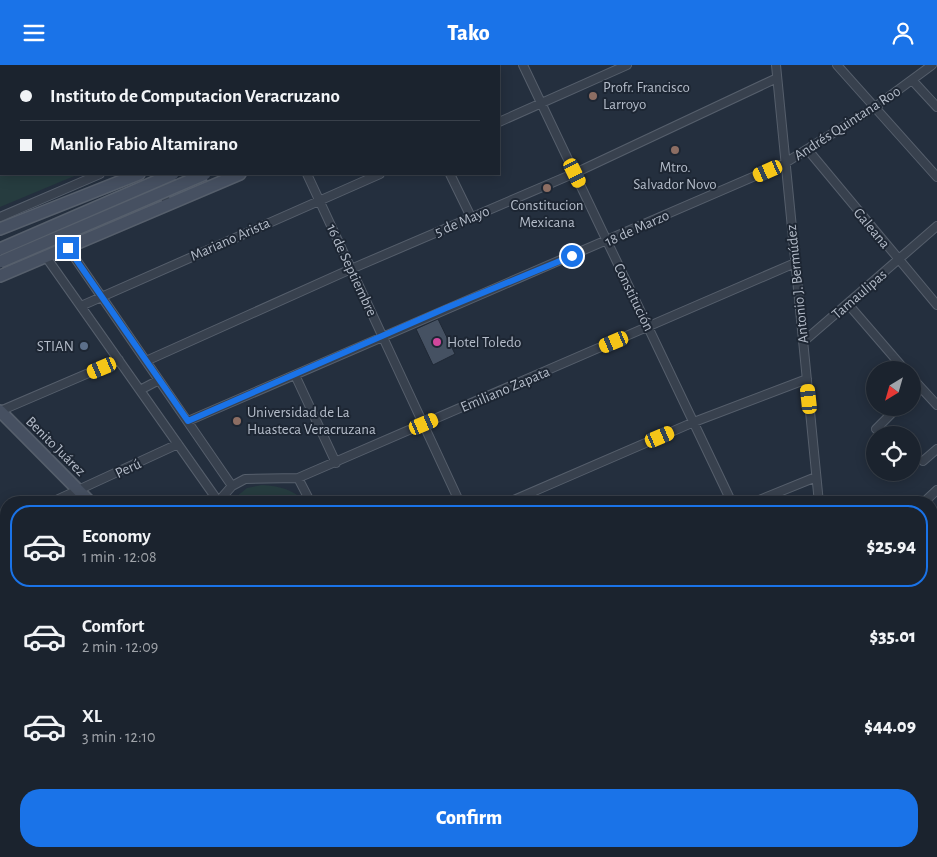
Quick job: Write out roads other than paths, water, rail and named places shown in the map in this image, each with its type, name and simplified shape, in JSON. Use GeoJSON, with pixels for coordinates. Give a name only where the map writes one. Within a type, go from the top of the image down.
{"type":"FeatureCollection","features":[{"type":"Feature","properties":{"kind":"main road"},"geometry":{"type":"LineString","coordinates":[[0,229],[136,175]]}},
{"type":"Feature","properties":{"kind":"main road"},"geometry":{"type":"LineString","coordinates":[[0,249],[171,175]]}},
{"type":"Feature","properties":{"kind":"main road"},"geometry":{"type":"LineString","coordinates":[[0,262],[203,175]]}},
{"type":"Feature","properties":{"kind":"main road"},"geometry":{"type":"LineString","coordinates":[[0,276],[238,175]]}},
{"type":"Feature","properties":{"kind":"main road","name":"Benito Juárez"},"geometry":{"type":"LineString","coordinates":[[0,411],[84,496]]}},
{"type":"Feature","properties":{"kind":"street","name":"Constitución"},"geometry":{"type":"LineString","coordinates":[[523,65],[729,496]]}},
{"type":"Feature","properties":{"kind":"street"},"geometry":{"type":"LineString","coordinates":[[500,122],[627,65]]}},
{"type":"Feature","properties":{"kind":"street","name":"Antonio J. Bermúdez"},"geometry":{"type":"LineString","coordinates":[[776,65],[818,496]]}},
{"type":"Feature","properties":{"kind":"street"},"geometry":{"type":"LineString","coordinates":[[836,65],[937,177]]}},
{"type":"Feature","properties":{"kind":"street","name":"Andrés Quintana Roo"},"geometry":{"type":"LineString","coordinates":[[785,163],[808,151],[874,107],[932,65]]}},
{"type":"Feature","properties":{"kind":"street","name":"5 de Mayo"},"geometry":{"type":"LineString","coordinates":[[146,361],[351,269],[575,173],[777,77]]}},
{"type":"Feature","properties":{"kind":"street"},"geometry":{"type":"LineString","coordinates":[[912,80],[937,107]]}},
{"type":"Feature","properties":{"kind":"street","name":"Galeana"},"geometry":{"type":"LineString","coordinates":[[808,151],[937,305]]}},
{"type":"Feature","properties":{"kind":"street","name":"18 de Marzo"},"geometry":{"type":"LineString","coordinates":[[188,421],[785,163]]}},
{"type":"Feature","properties":{"kind":"street"},"geometry":{"type":"LineString","coordinates":[[0,217],[98,175]]}},
{"type":"Feature","properties":{"kind":"street"},"geometry":{"type":"LineString","coordinates":[[156,175],[168,205]]}},
{"type":"Feature","properties":{"kind":"street","name":"16 de Septiembre"},"geometry":{"type":"LineString","coordinates":[[308,175],[457,496]]}},
{"type":"Feature","properties":{"kind":"street","name":"Mariano Arista"},"geometry":{"type":"LineString","coordinates":[[81,306],[101,295],[378,175]]}},
{"type":"Feature","properties":{"kind":"street"},"geometry":{"type":"LineString","coordinates":[[450,175],[471,217]]}},
{"type":"Feature","properties":{"kind":"street","name":"Tamaulipas"},"geometry":{"type":"LineString","coordinates":[[803,342],[937,226]]}},
{"type":"Feature","properties":{"kind":"street"},"geometry":{"type":"LineString","coordinates":[[68,248],[232,486]]}},
{"type":"Feature","properties":{"kind":"street"},"geometry":{"type":"LineString","coordinates":[[46,257],[214,496]]}},
{"type":"Feature","properties":{"kind":"street","name":"Emiliano Zapata"},"geometry":{"type":"LineString","coordinates":[[223,496],[232,486],[246,479],[298,478],[336,463],[795,263]]}},
{"type":"Feature","properties":{"kind":"street"},"geometry":{"type":"LineString","coordinates":[[848,304],[898,361]]}},
{"type":"Feature","properties":{"kind":"street"},"geometry":{"type":"LineString","coordinates":[[0,411],[119,361]]}},
{"type":"Feature","properties":{"kind":"street"},"geometry":{"type":"LineString","coordinates":[[296,375],[336,463]]}},
{"type":"Feature","properties":{"kind":"street"},"geometry":{"type":"LineString","coordinates":[[523,496],[694,422],[807,379]]}},
{"type":"Feature","properties":{"kind":"street"},"geometry":{"type":"LineString","coordinates":[[140,390],[159,381]]}},
{"type":"Feature","properties":{"kind":"street"},"geometry":{"type":"LineString","coordinates":[[921,388],[937,405]]}},
{"type":"Feature","properties":{"kind":"street"},"geometry":{"type":"LineString","coordinates":[[879,426],[889,416]]}},
{"type":"Feature","properties":{"kind":"street","name":"Perú"},"geometry":{"type":"LineString","coordinates":[[67,496],[178,444]]}},
{"type":"Feature","properties":{"kind":"street"},"geometry":{"type":"LineString","coordinates":[[923,461],[937,449]]}},
{"type":"Feature","properties":{"kind":"street"},"geometry":{"type":"LineString","coordinates":[[769,496],[816,477]]}},
{"type":"Feature","properties":{"kind":"street"},"geometry":{"type":"LineString","coordinates":[[298,478],[307,496]]}},
{"type":"Feature","properties":{"kind":"place","name":"Profr. Francisco Larroyo"},"geometry":{"type":"Point","coordinates":[593,96]}},
{"type":"Feature","properties":{"kind":"place","name":"Mtro. Salvador Novo"},"geometry":{"type":"Point","coordinates":[675,150]}},
{"type":"Feature","properties":{"kind":"place","name":"Constitucion Mexicana"},"geometry":{"type":"Point","coordinates":[547,188]}},
{"type":"Feature","properties":{"kind":"place","name":"Hotel Toledo"},"geometry":{"type":"Point","coordinates":[437,342]}},
{"type":"Feature","properties":{"kind":"place","name":"STIAN"},"geometry":{"type":"Point","coordinates":[84,346]}},
{"type":"Feature","properties":{"kind":"place","name":"Universidad de La Huasteca Veracruzana"},"geometry":{"type":"Point","coordinates":[237,421]}}]}
